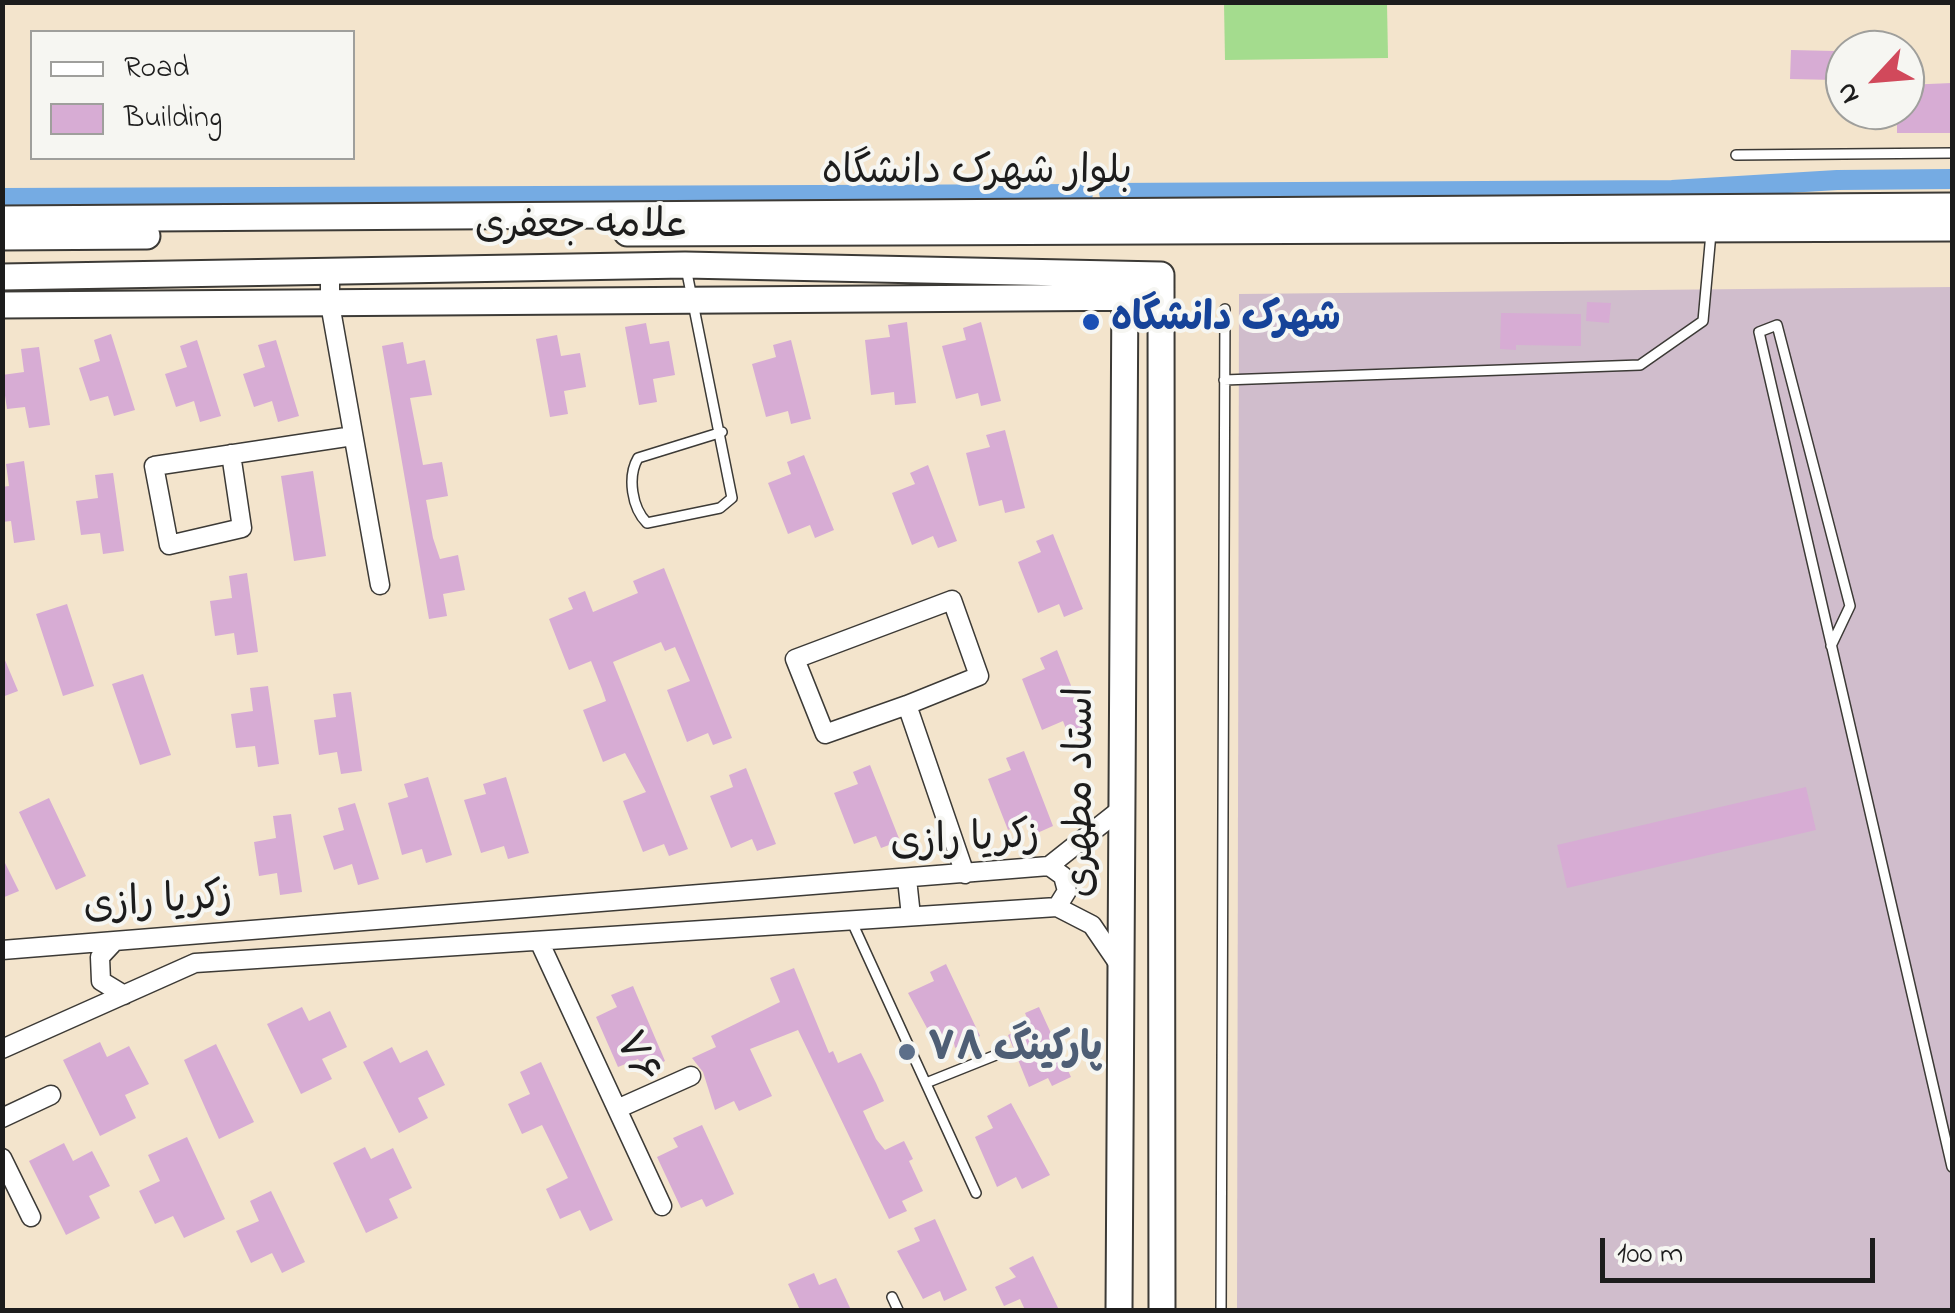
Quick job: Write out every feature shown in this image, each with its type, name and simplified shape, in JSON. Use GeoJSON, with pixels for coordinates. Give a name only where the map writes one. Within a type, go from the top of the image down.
{"type":"FeatureCollection","features":[{"type":"Feature","properties":{"kind":"street","name":"بلوار شهرک دانشگاه"},"geometry":{"type":"LineString","coordinates":[[2,220],[1952,206]]}},
{"type":"Feature","properties":{"kind":"street","name":"بلوار شهرک دانشگاه"},"geometry":{"type":"LineString","coordinates":[[2,237],[1952,228]]}},
{"type":"Feature","properties":{"kind":"street","name":"علامه جعفری"},"geometry":{"type":"LineString","coordinates":[[2,278],[685,265],[1161,286]]}},
{"type":"Feature","properties":{"kind":"street"},"geometry":{"type":"LineString","coordinates":[[330,269],[330,304],[380,585]]}},
{"type":"Feature","properties":{"kind":"street","name":"علامه جعفری"},"geometry":{"type":"LineString","coordinates":[[2,305],[693,300],[1125,285]]}},
{"type":"Feature","properties":{"kind":"street","name":"استاد مطهری"},"geometry":{"type":"LineString","coordinates":[[1120,1310],[1125,285]]}},
{"type":"Feature","properties":{"kind":"street","name":"استاد مطهری"},"geometry":{"type":"LineString","coordinates":[[1161,286],[1162,1310]]}},
{"type":"Feature","properties":{"kind":"street"},"geometry":{"type":"LineString","coordinates":[[231,454],[242,528],[169,545],[154,466],[231,454],[354,436]]}},
{"type":"Feature","properties":{"kind":"street"},"geometry":{"type":"LineString","coordinates":[[952,600],[979,676],[907,705],[825,734],[795,658],[952,600]]}},
{"type":"Feature","properties":{"kind":"street"},"geometry":{"type":"LineString","coordinates":[[907,705],[965,874]]}},
{"type":"Feature","properties":{"kind":"street"},"geometry":{"type":"LineString","coordinates":[[1049,866],[1121,808]]}},
{"type":"Feature","properties":{"kind":"street","name":"زکریا رازی"},"geometry":{"type":"LineString","coordinates":[[2,950],[579,907],[1049,866],[1063,876],[1067,891],[1057,906],[195,964],[2,1049]]}},
{"type":"Feature","properties":{"kind":"street"},"geometry":{"type":"LineString","coordinates":[[908,878],[911,916]]}},
{"type":"Feature","properties":{"kind":"street"},"geometry":{"type":"LineString","coordinates":[[1057,906],[1092,925],[1121,966]]}},
{"type":"Feature","properties":{"kind":"street"},"geometry":{"type":"LineString","coordinates":[[579,907],[581,938]]}},
{"type":"Feature","properties":{"kind":"street","name":"۷۶"},"geometry":{"type":"LineString","coordinates":[[539,941],[662,1206]]}},
{"type":"Feature","properties":{"kind":"street"},"geometry":{"type":"LineString","coordinates":[[113,944],[100,957],[101,982],[124,995]]}},
{"type":"Feature","properties":{"kind":"street"},"geometry":{"type":"LineString","coordinates":[[617,1109],[692,1076]]}},
{"type":"Feature","properties":{"kind":"street"},"geometry":{"type":"LineString","coordinates":[[2,1118],[51,1095]]}},
{"type":"Feature","properties":{"kind":"street"},"geometry":{"type":"LineString","coordinates":[[2,1158],[30,1217]]}},
{"type":"Feature","properties":{"kind":"lane"},"geometry":{"type":"LineString","coordinates":[[1736,155],[1952,153]]}},
{"type":"Feature","properties":{"kind":"lane"},"geometry":{"type":"LineString","coordinates":[[1224,380],[1640,366],[1702,321],[1711,230]]}},
{"type":"Feature","properties":{"kind":"lane"},"geometry":{"type":"LineString","coordinates":[[685,265],[722,432],[731,486],[729,504],[647,524],[640,516],[631,481],[638,458],[722,432]]}},
{"type":"Feature","properties":{"kind":"lane"},"geometry":{"type":"LineString","coordinates":[[1221,1310],[1224,309]]}},
{"type":"Feature","properties":{"kind":"lane"},"geometry":{"type":"LineString","coordinates":[[1830,646],[1850,606],[1778,325],[1758,332],[1830,646],[1952,1167]]}},
{"type":"Feature","properties":{"kind":"lane"},"geometry":{"type":"LineString","coordinates":[[851,920],[976,1193]]}},
{"type":"Feature","properties":{"kind":"lane"},"geometry":{"type":"LineString","coordinates":[[926,1084],[1001,1053]]}},
{"type":"Feature","properties":{"kind":"lane"},"geometry":{"type":"LineString","coordinates":[[892,1296],[898,1310]]}},
{"type":"Feature","properties":{"kind":"shaded area"},"geometry":{"type":"Polygon","coordinates":[[[1952,287],[1952,1310],[1237,1310],[1239,294],[1952,287]]]}},
{"type":"Feature","properties":{"kind":"green space"},"geometry":{"type":"Polygon","coordinates":[[[1224,3],[1387,3],[1388,58],[1225,60],[1224,3]]]}},
{"type":"Feature","properties":{"kind":"building"},"geometry":{"type":"Polygon","coordinates":[[[1791,50],[1825,51],[1825,80],[1790,79],[1791,50]]]}},
{"type":"Feature","properties":{"kind":"building"},"geometry":{"type":"Polygon","coordinates":[[[1952,83],[1952,133],[1897,133],[1925,130],[1925,84],[1952,83]]]}},
{"type":"Feature","properties":{"kind":"building"},"geometry":{"type":"Polygon","coordinates":[[[1587,302],[1611,303],[1609,323],[1586,321],[1587,302]]]}},
{"type":"Feature","properties":{"kind":"building"},"geometry":{"type":"Polygon","coordinates":[[[1501,313],[1581,314],[1581,346],[1516,345],[1516,350],[1500,349],[1501,313]]]}},
{"type":"Feature","properties":{"kind":"building"},"geometry":{"type":"Polygon","coordinates":[[[907,322],[916,403],[895,405],[894,392],[871,395],[865,340],[890,337],[888,325],[907,322]]]}},
{"type":"Feature","properties":{"kind":"building"},"geometry":{"type":"Polygon","coordinates":[[[981,322],[1001,401],[981,406],[978,393],[956,399],[942,346],[966,340],[963,328],[981,322]]]}},
{"type":"Feature","properties":{"kind":"building"},"geometry":{"type":"Polygon","coordinates":[[[646,323],[650,344],[669,341],[675,375],[653,379],[657,402],[639,405],[625,327],[646,323]]]}},
{"type":"Feature","properties":{"kind":"building"},"geometry":{"type":"Polygon","coordinates":[[[111,334],[135,410],[114,416],[108,396],[90,401],[79,368],[100,361],[94,340],[111,334]]]}},
{"type":"Feature","properties":{"kind":"building"},"geometry":{"type":"Polygon","coordinates":[[[557,335],[561,356],[580,353],[586,387],[564,391],[568,414],[550,417],[536,339],[557,335]]]}},
{"type":"Feature","properties":{"kind":"building"},"geometry":{"type":"Polygon","coordinates":[[[197,340],[221,416],[200,422],[194,401],[176,407],[165,374],[187,367],[180,346],[197,340]]]}},
{"type":"Feature","properties":{"kind":"building"},"geometry":{"type":"Polygon","coordinates":[[[276,340],[299,416],[278,422],[272,401],[254,407],[243,374],[265,367],[258,345],[276,340]]]}},
{"type":"Feature","properties":{"kind":"building"},"geometry":{"type":"Polygon","coordinates":[[[791,340],[811,419],[791,424],[788,411],[766,417],[752,364],[776,357],[773,345],[791,340]]]}},
{"type":"Feature","properties":{"kind":"building"},"geometry":{"type":"Polygon","coordinates":[[[403,342],[407,364],[425,360],[432,395],[410,398],[423,465],[442,462],[448,496],[426,500],[433,538],[440,559],[458,555],[465,590],[443,594],[447,616],[429,619],[382,346],[403,342]]]}},
{"type":"Feature","properties":{"kind":"building"},"geometry":{"type":"Polygon","coordinates":[[[39,347],[50,425],[29,428],[25,407],[7,409],[2,375],[24,372],[21,349],[39,347]]]}},
{"type":"Feature","properties":{"kind":"building"},"geometry":{"type":"Polygon","coordinates":[[[1005,430],[1025,508],[1005,513],[1002,500],[979,506],[966,453],[990,447],[986,435],[1005,430]]]}},
{"type":"Feature","properties":{"kind":"building"},"geometry":{"type":"Polygon","coordinates":[[[804,455],[834,530],[815,538],[810,525],[788,534],[768,483],[791,474],[787,462],[804,455]]]}},
{"type":"Feature","properties":{"kind":"building"},"geometry":{"type":"Polygon","coordinates":[[[24,461],[35,540],[14,543],[11,521],[2,522],[2,487],[9,486],[6,464],[24,461]]]}},
{"type":"Feature","properties":{"kind":"building"},"geometry":{"type":"Polygon","coordinates":[[[928,465],[957,541],[938,548],[933,536],[912,545],[892,493],[915,484],[910,473],[928,465]]]}},
{"type":"Feature","properties":{"kind":"building"},"geometry":{"type":"Polygon","coordinates":[[[313,471],[326,556],[294,561],[281,476],[313,471]]]}},
{"type":"Feature","properties":{"kind":"building"},"geometry":{"type":"Polygon","coordinates":[[[113,473],[124,551],[103,554],[100,533],[81,535],[76,501],[98,498],[95,475],[113,473]]]}},
{"type":"Feature","properties":{"kind":"building"},"geometry":{"type":"Polygon","coordinates":[[[1053,534],[1083,609],[1064,617],[1059,604],[1038,613],[1018,562],[1041,552],[1036,541],[1053,534]]]}},
{"type":"Feature","properties":{"kind":"building"},"geometry":{"type":"Polygon","coordinates":[[[664,568],[732,738],[713,745],[708,733],[687,742],[667,690],[690,681],[675,647],[665,651],[661,642],[613,662],[688,849],[669,856],[664,844],[643,852],[623,801],[646,792],[625,753],[603,762],[583,710],[606,701],[602,689],[591,661],[569,670],[549,619],[573,609],[568,598],[585,591],[593,612],[638,593],[633,581],[664,568]]]}},
{"type":"Feature","properties":{"kind":"building"},"geometry":{"type":"Polygon","coordinates":[[[247,573],[258,652],[237,655],[234,633],[215,636],[210,601],[232,598],[229,576],[247,573]]]}},
{"type":"Feature","properties":{"kind":"building"},"geometry":{"type":"Polygon","coordinates":[[[67,604],[94,686],[63,696],[36,614],[67,604]]]}},
{"type":"Feature","properties":{"kind":"building"},"geometry":{"type":"Polygon","coordinates":[[[1057,650],[1087,726],[1068,734],[1063,721],[1042,730],[1022,679],[1045,669],[1040,658],[1057,650]]]}},
{"type":"Feature","properties":{"kind":"building"},"geometry":{"type":"Polygon","coordinates":[[[2,653],[18,691],[2,697],[2,653]]]}},
{"type":"Feature","properties":{"kind":"building"},"geometry":{"type":"Polygon","coordinates":[[[143,674],[171,755],[140,765],[112,684],[143,674]]]}},
{"type":"Feature","properties":{"kind":"building"},"geometry":{"type":"Polygon","coordinates":[[[268,686],[279,764],[258,767],[255,746],[236,748],[231,714],[253,711],[250,688],[268,686]]]}},
{"type":"Feature","properties":{"kind":"building"},"geometry":{"type":"Polygon","coordinates":[[[351,692],[362,771],[341,774],[337,752],[319,755],[314,720],[336,717],[333,694],[351,692]]]}},
{"type":"Feature","properties":{"kind":"building"},"geometry":{"type":"Polygon","coordinates":[[[1024,751],[1053,826],[1035,834],[1030,821],[1008,830],[988,779],[1011,770],[1006,758],[1024,751]]]}},
{"type":"Feature","properties":{"kind":"building"},"geometry":{"type":"Polygon","coordinates":[[[870,765],[900,841],[881,848],[876,836],[854,844],[834,793],[858,784],[853,772],[870,765]]]}},
{"type":"Feature","properties":{"kind":"building"},"geometry":{"type":"Polygon","coordinates":[[[746,768],[776,844],[757,851],[752,839],[731,848],[710,796],[733,787],[729,775],[746,768]]]}},
{"type":"Feature","properties":{"kind":"building"},"geometry":{"type":"Polygon","coordinates":[[[428,777],[452,855],[426,863],[422,849],[402,855],[388,803],[408,797],[404,784],[428,777]]]}},
{"type":"Feature","properties":{"kind":"building"},"geometry":{"type":"Polygon","coordinates":[[[506,777],[529,853],[508,859],[504,846],[481,853],[464,800],[486,794],[483,784],[506,777]]]}},
{"type":"Feature","properties":{"kind":"building"},"geometry":{"type":"Polygon","coordinates":[[[1806,787],[1816,830],[1567,888],[1557,845],[1806,787]]]}},
{"type":"Feature","properties":{"kind":"building"},"geometry":{"type":"Polygon","coordinates":[[[49,798],[86,876],[56,890],[19,812],[49,798]]]}},
{"type":"Feature","properties":{"kind":"building"},"geometry":{"type":"Polygon","coordinates":[[[355,803],[379,879],[358,885],[352,864],[334,870],[323,836],[344,830],[338,808],[355,803]]]}},
{"type":"Feature","properties":{"kind":"building"},"geometry":{"type":"Polygon","coordinates":[[[291,814],[302,892],[280,895],[277,873],[259,876],[254,842],[276,838],[273,816],[291,814]]]}},
{"type":"Feature","properties":{"kind":"building"},"geometry":{"type":"Polygon","coordinates":[[[2,857],[19,891],[2,898],[2,857]]]}},
{"type":"Feature","properties":{"kind":"building"},"geometry":{"type":"Polygon","coordinates":[[[946,964],[980,1036],[955,1048],[952,1032],[934,1041],[908,993],[934,981],[930,972],[946,964]]]}},
{"type":"Feature","properties":{"kind":"building"},"geometry":{"type":"Polygon","coordinates":[[[794,968],[829,1053],[833,1051],[838,1063],[861,1053],[876,1083],[884,1101],[863,1111],[876,1139],[885,1150],[904,1141],[913,1159],[909,1161],[923,1191],[902,1201],[907,1211],[889,1219],[798,1030],[750,1049],[772,1096],[739,1111],[734,1101],[715,1110],[703,1072],[692,1058],[716,1047],[711,1036],[780,1002],[770,978],[794,968]]]}},
{"type":"Feature","properties":{"kind":"building"},"geometry":{"type":"Polygon","coordinates":[[[633,986],[665,1061],[644,1071],[638,1059],[618,1067],[596,1017],[617,1007],[611,995],[633,986]]]}},
{"type":"Feature","properties":{"kind":"building"},"geometry":{"type":"Polygon","coordinates":[[[302,1007],[309,1021],[330,1011],[347,1047],[322,1059],[332,1079],[301,1094],[267,1024],[302,1007]]]}},
{"type":"Feature","properties":{"kind":"building"},"geometry":{"type":"Polygon","coordinates":[[[1039,1007],[1071,1077],[1052,1086],[1048,1078],[1029,1087],[1008,1035],[1030,1025],[1025,1013],[1039,1007]]]}},
{"type":"Feature","properties":{"kind":"building"},"geometry":{"type":"Polygon","coordinates":[[[100,1042],[107,1057],[129,1046],[149,1084],[125,1095],[136,1118],[100,1136],[63,1060],[100,1042]]]}},
{"type":"Feature","properties":{"kind":"building"},"geometry":{"type":"Polygon","coordinates":[[[216,1044],[254,1122],[219,1139],[184,1060],[216,1044]]]}},
{"type":"Feature","properties":{"kind":"building"},"geometry":{"type":"Polygon","coordinates":[[[392,1047],[400,1063],[427,1050],[445,1085],[418,1098],[428,1118],[399,1133],[363,1062],[392,1047]]]}},
{"type":"Feature","properties":{"kind":"building"},"geometry":{"type":"Polygon","coordinates":[[[541,1062],[613,1220],[590,1231],[580,1210],[560,1219],[546,1189],[568,1178],[542,1125],[522,1134],[508,1104],[530,1094],[520,1072],[541,1062]]]}},
{"type":"Feature","properties":{"kind":"building"},"geometry":{"type":"Polygon","coordinates":[[[1011,1103],[1050,1175],[1022,1189],[1016,1177],[997,1187],[975,1137],[993,1128],[987,1116],[1011,1103]]]}},
{"type":"Feature","properties":{"kind":"building"},"geometry":{"type":"Polygon","coordinates":[[[702,1125],[734,1194],[706,1207],[702,1199],[681,1208],[657,1157],[678,1147],[673,1138],[702,1125]]]}},
{"type":"Feature","properties":{"kind":"building"},"geometry":{"type":"Polygon","coordinates":[[[187,1137],[225,1219],[184,1238],[173,1216],[155,1224],[139,1191],[160,1181],[148,1155],[187,1137]]]}},
{"type":"Feature","properties":{"kind":"building"},"geometry":{"type":"Polygon","coordinates":[[[64,1143],[73,1161],[92,1151],[110,1186],[89,1196],[100,1218],[66,1235],[29,1161],[64,1143]]]}},
{"type":"Feature","properties":{"kind":"building"},"geometry":{"type":"Polygon","coordinates":[[[365,1147],[371,1159],[393,1148],[412,1188],[389,1199],[398,1218],[366,1233],[333,1163],[365,1147]]]}},
{"type":"Feature","properties":{"kind":"building"},"geometry":{"type":"Polygon","coordinates":[[[271,1191],[305,1262],[282,1273],[272,1253],[251,1263],[236,1231],[259,1221],[250,1201],[271,1191]]]}},
{"type":"Feature","properties":{"kind":"building"},"geometry":{"type":"Polygon","coordinates":[[[935,1219],[967,1290],[944,1301],[940,1291],[923,1299],[897,1251],[920,1241],[914,1228],[935,1219]]]}},
{"type":"Feature","properties":{"kind":"building"},"geometry":{"type":"Polygon","coordinates":[[[1033,1256],[1059,1310],[1025,1310],[1020,1299],[1004,1306],[995,1287],[1016,1277],[1009,1268],[1033,1256]]]}},
{"type":"Feature","properties":{"kind":"building"},"geometry":{"type":"Polygon","coordinates":[[[814,1273],[819,1285],[836,1278],[851,1310],[800,1310],[788,1284],[814,1273]]]}},
{"type":"Feature","properties":{"kind":"waterway"},"geometry":{"type":"LineString","coordinates":[[1109,193],[1672,190],[1837,180],[1952,179]]}},
{"type":"Feature","properties":{"kind":"waterway"},"geometry":{"type":"LineString","coordinates":[[2,198],[1083,194]]}},
{"type":"Feature","properties":{"kind":"place","name":"شهرک دانشگاه"},"geometry":{"type":"Point","coordinates":[1091,322]}},
{"type":"Feature","properties":{"kind":"place","name":"پارکینگ ۷۸"},"geometry":{"type":"Point","coordinates":[907,1052]}}]}
